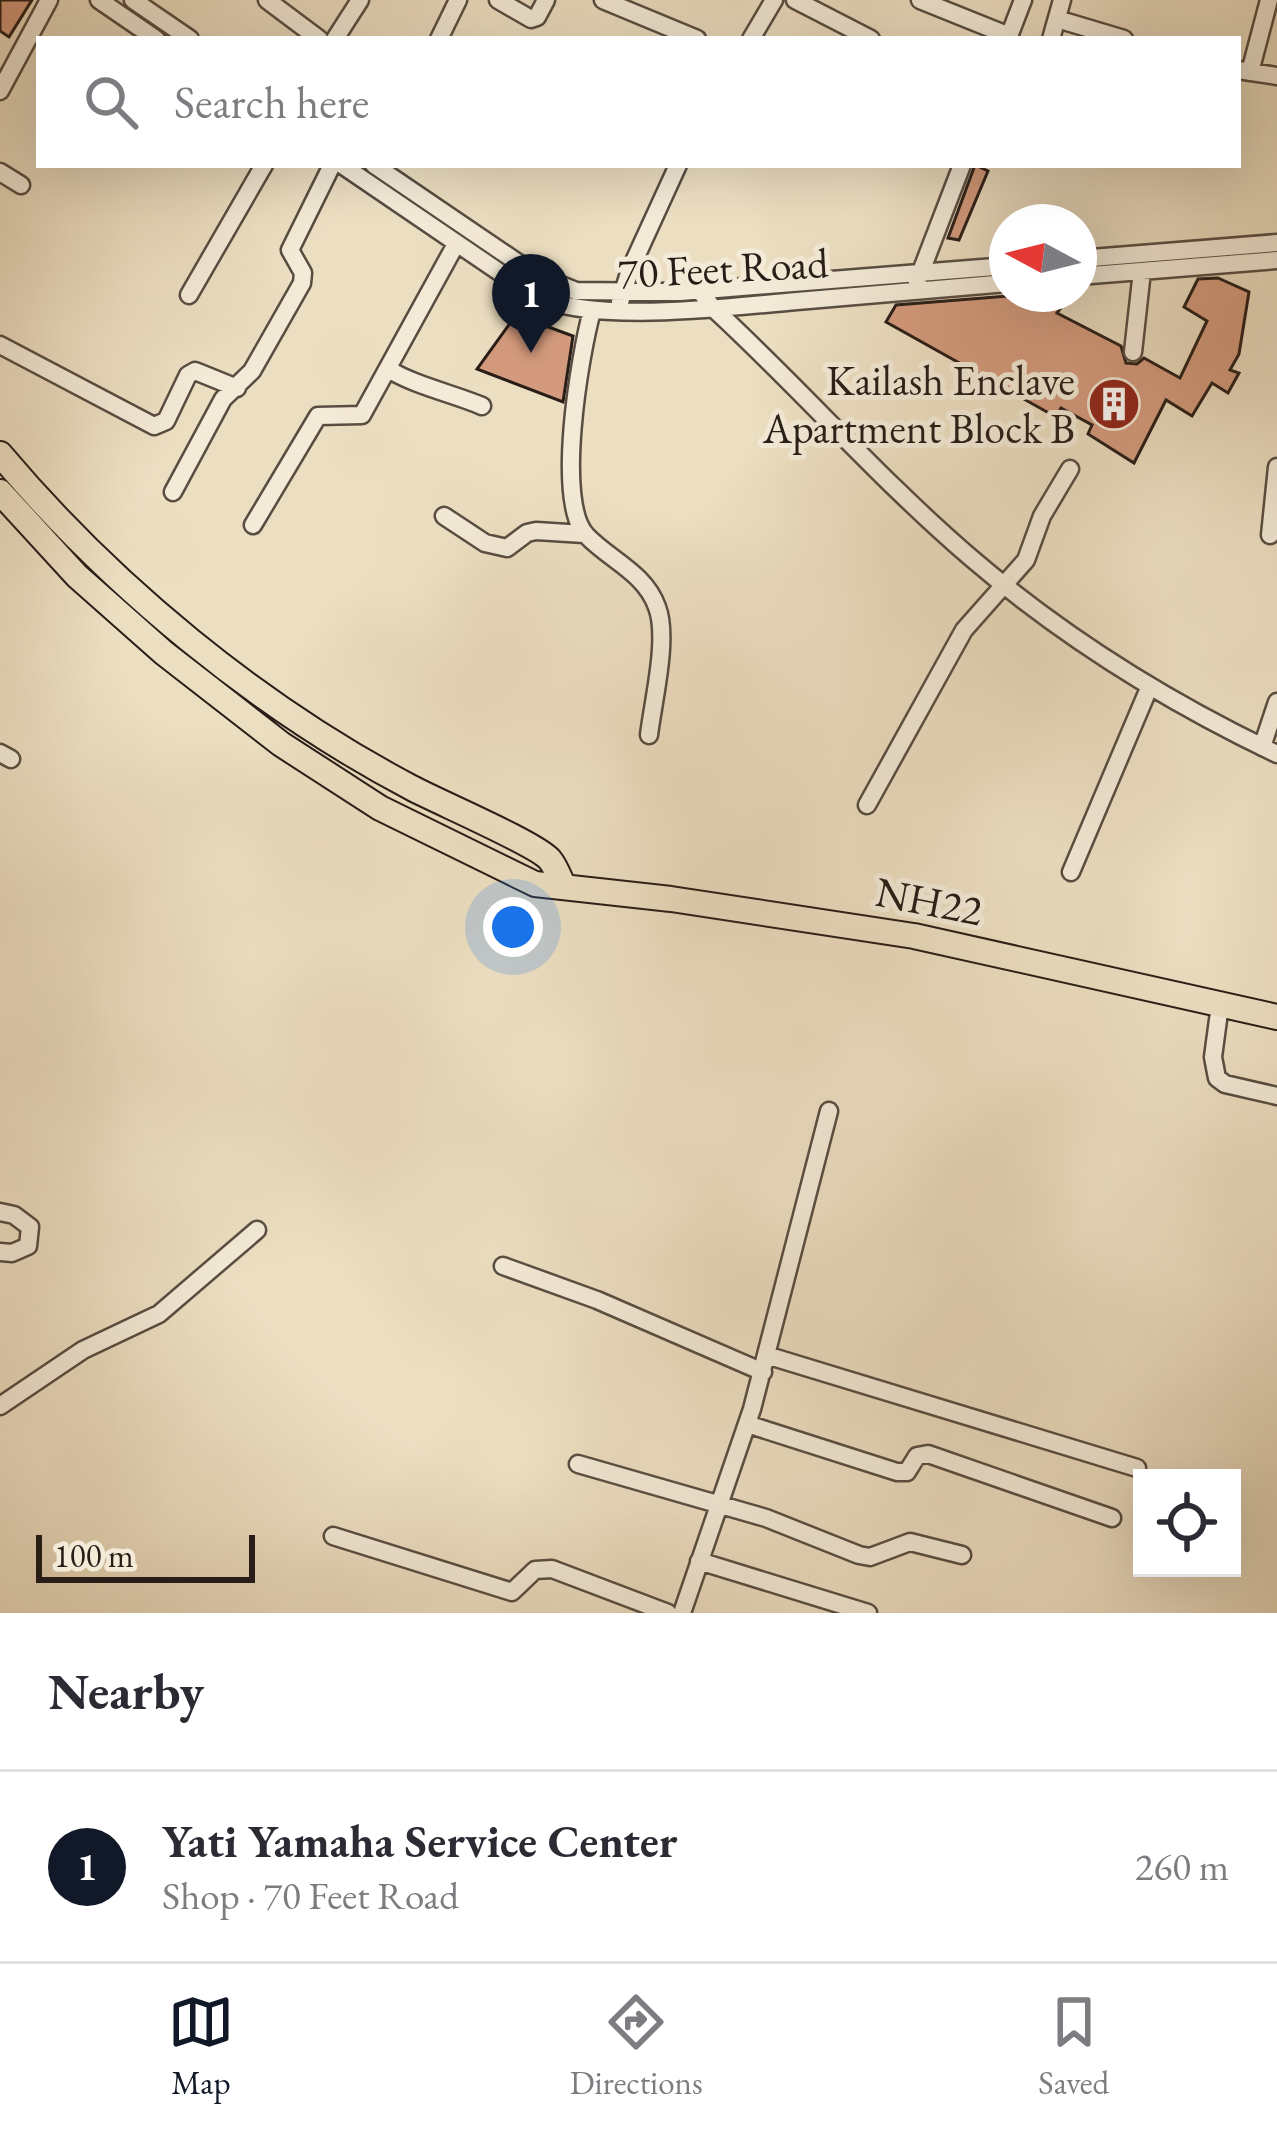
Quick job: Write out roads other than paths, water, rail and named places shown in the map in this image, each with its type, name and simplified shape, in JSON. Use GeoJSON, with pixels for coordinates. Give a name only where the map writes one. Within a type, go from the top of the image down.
{"type":"FeatureCollection","features":[{"type":"Feature","properties":{"kind":"highway"},"geometry":{"type":"LineString","coordinates":[[0,454],[80,543],[231,671],[315,730],[408,786],[549,857],[563,885]]}},
{"type":"Feature","properties":{"kind":"highway","name":"NH22"},"geometry":{"type":"LineString","coordinates":[[0,492],[94,592],[281,744],[380,808],[535,884],[914,936],[1277,1017]]}},
{"type":"Feature","properties":{"kind":"street"},"geometry":{"type":"LineString","coordinates":[[0,91],[49,0]]}},
{"type":"Feature","properties":{"kind":"street"},"geometry":{"type":"LineString","coordinates":[[99,0],[152,36]]}},
{"type":"Feature","properties":{"kind":"street"},"geometry":{"type":"LineString","coordinates":[[134,0],[186,36]]}},
{"type":"Feature","properties":{"kind":"street"},"geometry":{"type":"LineString","coordinates":[[267,0],[315,36]]}},
{"type":"Feature","properties":{"kind":"street"},"geometry":{"type":"LineString","coordinates":[[337,36],[360,0]]}},
{"type":"Feature","properties":{"kind":"street"},"geometry":{"type":"LineString","coordinates":[[440,36],[458,0]]}},
{"type":"Feature","properties":{"kind":"street"},"geometry":{"type":"LineString","coordinates":[[498,0],[531,19],[546,0]]}},
{"type":"Feature","properties":{"kind":"street"},"geometry":{"type":"LineString","coordinates":[[603,0],[690,36]]}},
{"type":"Feature","properties":{"kind":"street"},"geometry":{"type":"LineString","coordinates":[[753,36],[774,0]]}},
{"type":"Feature","properties":{"kind":"street"},"geometry":{"type":"LineString","coordinates":[[795,0],[865,36]]}},
{"type":"Feature","properties":{"kind":"street"},"geometry":{"type":"LineString","coordinates":[[920,0],[981,32]]}},
{"type":"Feature","properties":{"kind":"street"},"geometry":{"type":"LineString","coordinates":[[1008,36],[1023,0]]}},
{"type":"Feature","properties":{"kind":"street"},"geometry":{"type":"LineString","coordinates":[[1052,36],[1062,0]]}},
{"type":"Feature","properties":{"kind":"street"},"geometry":{"type":"LineString","coordinates":[[1269,0],[1244,71],[1277,76]]}},
{"type":"Feature","properties":{"kind":"street"},"geometry":{"type":"LineString","coordinates":[[1057,20],[1113,36]]}},
{"type":"Feature","properties":{"kind":"street"},"geometry":{"type":"LineString","coordinates":[[189,295],[262,168]]}},
{"type":"Feature","properties":{"kind":"street"},"geometry":{"type":"LineString","coordinates":[[172,492],[223,399],[264,352],[302,283],[303,273],[290,250],[331,168]]}},
{"type":"Feature","properties":{"kind":"street","name":"70 Feet Road"},"geometry":{"type":"LineString","coordinates":[[346,168],[533,295],[592,311],[620,301],[700,291],[989,283]]}},
{"type":"Feature","properties":{"kind":"street","name":"70 Feet Road"},"geometry":{"type":"LineString","coordinates":[[378,168],[545,280],[620,301],[713,308],[989,269]]}},
{"type":"Feature","properties":{"kind":"street"},"geometry":{"type":"LineString","coordinates":[[620,301],[677,168]]}},
{"type":"Feature","properties":{"kind":"street"},"geometry":{"type":"LineString","coordinates":[[917,282],[961,168]]}},
{"type":"Feature","properties":{"kind":"street"},"geometry":{"type":"LineString","coordinates":[[0,172],[21,185]]}},
{"type":"Feature","properties":{"kind":"street"},"geometry":{"type":"LineString","coordinates":[[403,209],[415,193]]}},
{"type":"Feature","properties":{"kind":"street"},"geometry":{"type":"LineString","coordinates":[[1097,275],[1142,271],[1277,243]]}},
{"type":"Feature","properties":{"kind":"street"},"geometry":{"type":"LineString","coordinates":[[253,525],[318,416],[362,415],[456,244]]}},
{"type":"Feature","properties":{"kind":"street"},"geometry":{"type":"LineString","coordinates":[[1097,259],[1233,255],[1277,260]]}},
{"type":"Feature","properties":{"kind":"street"},"geometry":{"type":"LineString","coordinates":[[1133,352],[1142,271]]}},
{"type":"Feature","properties":{"kind":"street"},"geometry":{"type":"LineString","coordinates":[[700,291],[875,469],[1006,586],[1149,688],[1269,751],[1277,702]]}},
{"type":"Feature","properties":{"kind":"street"},"geometry":{"type":"LineString","coordinates":[[592,311],[571,425],[576,514],[584,534],[642,582],[658,608],[661,638],[649,735]]}},
{"type":"Feature","properties":{"kind":"street"},"geometry":{"type":"LineString","coordinates":[[0,345],[154,426],[166,421],[188,375],[195,371],[237,388]]}},
{"type":"Feature","properties":{"kind":"street"},"geometry":{"type":"LineString","coordinates":[[388,369],[482,406]]}},
{"type":"Feature","properties":{"kind":"street"},"geometry":{"type":"LineString","coordinates":[[1270,535],[1277,467]]}},
{"type":"Feature","properties":{"kind":"street"},"geometry":{"type":"LineString","coordinates":[[867,806],[964,630],[1026,560],[1042,516],[1070,469]]}},
{"type":"Feature","properties":{"kind":"street"},"geometry":{"type":"LineString","coordinates":[[444,517],[485,543],[507,548],[536,531],[584,534]]}},
{"type":"Feature","properties":{"kind":"street"},"geometry":{"type":"LineString","coordinates":[[1071,872],[1149,688]]}},
{"type":"Feature","properties":{"kind":"street"},"geometry":{"type":"LineString","coordinates":[[1220,1005],[1213,1057],[1217,1078],[1277,1096]]}},
{"type":"Feature","properties":{"kind":"street"},"geometry":{"type":"LineString","coordinates":[[682,1613],[747,1424],[829,1111]]}},
{"type":"Feature","properties":{"kind":"street"},"geometry":{"type":"LineString","coordinates":[[0,1211],[30,1227],[28,1246],[0,1252]]}},
{"type":"Feature","properties":{"kind":"street"},"geometry":{"type":"LineString","coordinates":[[0,1406],[83,1350],[160,1314],[257,1230]]}},
{"type":"Feature","properties":{"kind":"street"},"geometry":{"type":"LineString","coordinates":[[503,1265],[764,1364],[1137,1468]]}},
{"type":"Feature","properties":{"kind":"street"},"geometry":{"type":"LineString","coordinates":[[747,1424],[897,1472],[907,1472],[917,1456],[928,1454],[1112,1518]]}},
{"type":"Feature","properties":{"kind":"street"},"geometry":{"type":"LineString","coordinates":[[578,1464],[787,1525],[860,1555],[870,1557],[910,1542],[962,1555]]}},
{"type":"Feature","properties":{"kind":"street"},"geometry":{"type":"LineString","coordinates":[[333,1536],[512,1592],[535,1570],[552,1569],[668,1613]]}},
{"type":"Feature","properties":{"kind":"street"},"geometry":{"type":"LineString","coordinates":[[699,1561],[868,1613]]}},
{"type":"Feature","properties":{"kind":"place","name":"Yati Yamaha Service Center"},"geometry":{"type":"Point","coordinates":[531,353]}},
{"type":"Feature","properties":{"kind":"place","name":"Kailash Enclave Apartment Block B"},"geometry":{"type":"Point","coordinates":[1114,404]}}]}
